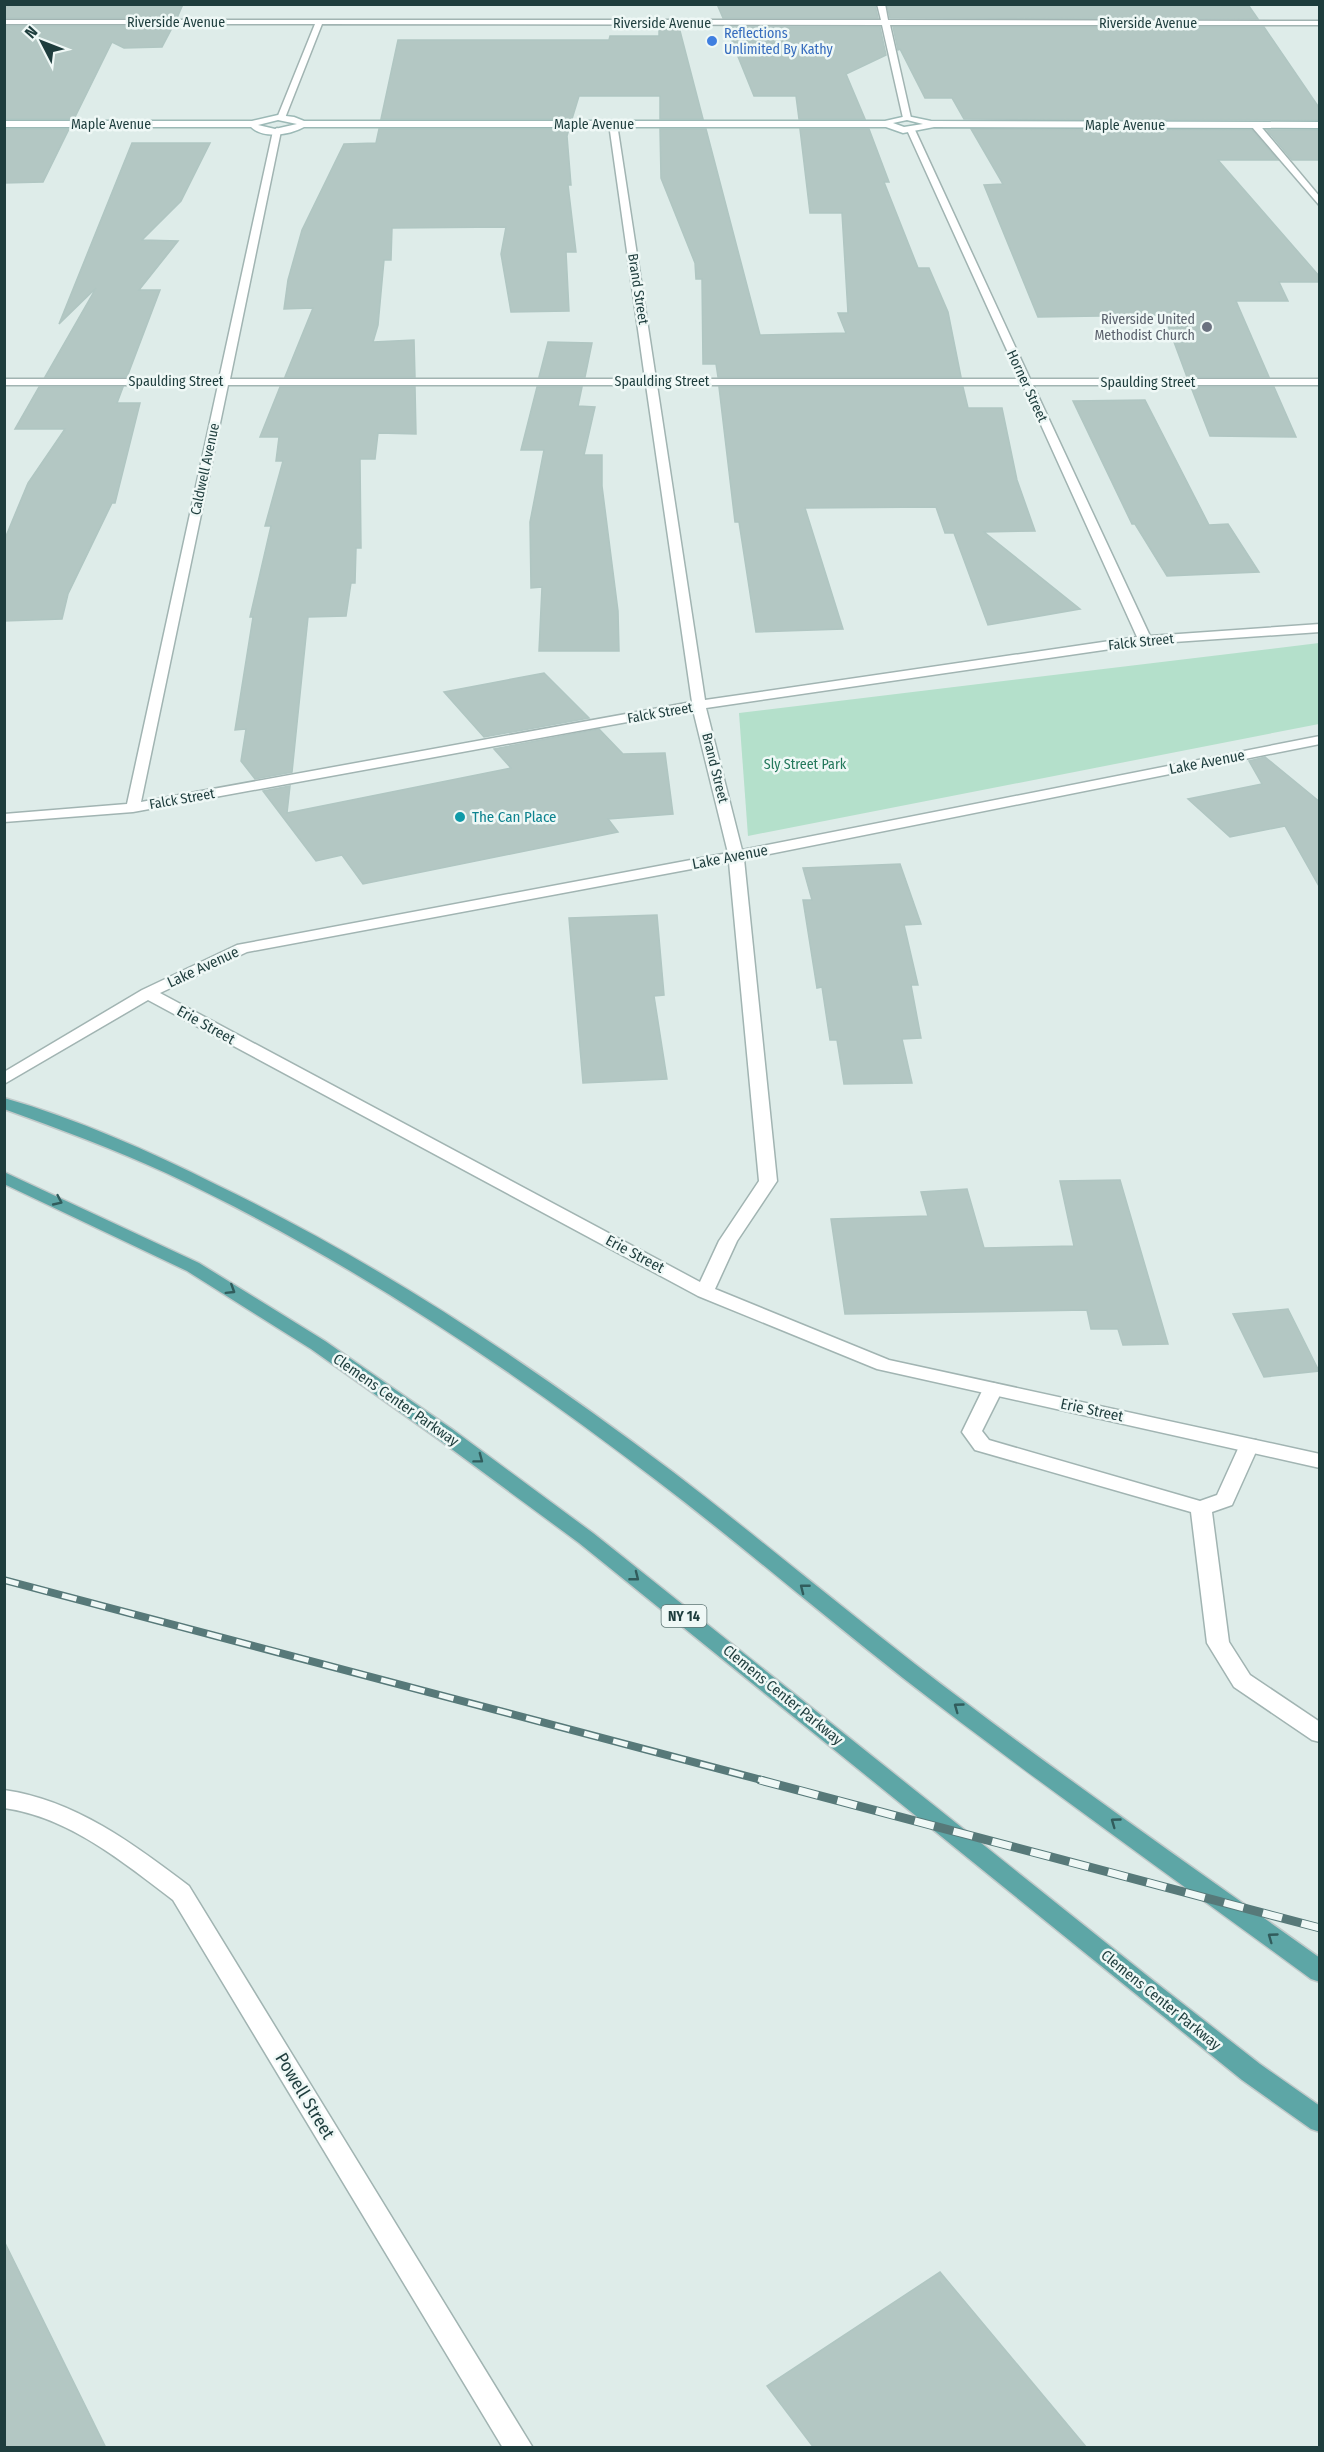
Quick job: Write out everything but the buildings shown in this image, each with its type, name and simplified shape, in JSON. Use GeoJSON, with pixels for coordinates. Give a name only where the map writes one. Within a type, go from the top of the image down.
{"type":"FeatureCollection","features":[{"type":"Feature","properties":{"kind":"main road"},"geometry":{"type":"LineString","coordinates":[[4,1103],[39,1114],[169,1168],[328,1249],[476,1341],[629,1450],[911,1672],[1320,1972]]}},
{"type":"Feature","properties":{"kind":"main road","name":"Clemens Center Parkway"},"geometry":{"type":"LineString","coordinates":[[4,1177],[193,1267],[318,1345],[445,1434],[586,1538],[1155,1996],[1251,2072],[1320,2121]]}},
{"type":"Feature","properties":{"kind":"street"},"geometry":{"type":"LineString","coordinates":[[881,4],[907,118]]}},
{"type":"Feature","properties":{"kind":"street","name":"Riverside Avenue"},"geometry":{"type":"LineString","coordinates":[[4,21],[1320,23]]}},
{"type":"Feature","properties":{"kind":"street"},"geometry":{"type":"LineString","coordinates":[[281,118],[319,23]]}},
{"type":"Feature","properties":{"kind":"street"},"geometry":{"type":"LineString","coordinates":[[281,118],[298,120],[302,124],[296,128],[277,131],[258,129],[254,124],[281,118]]}},
{"type":"Feature","properties":{"kind":"street"},"geometry":{"type":"LineString","coordinates":[[907,118],[931,124],[927,128],[911,130],[898,129],[887,124],[893,120],[907,118]]}},
{"type":"Feature","properties":{"kind":"street","name":"Maple Avenue"},"geometry":{"type":"LineString","coordinates":[[4,124],[254,124]]}},
{"type":"Feature","properties":{"kind":"street","name":"Maple Avenue"},"geometry":{"type":"LineString","coordinates":[[302,124],[887,124]]}},
{"type":"Feature","properties":{"kind":"street","name":"Brand Street"},"geometry":{"type":"LineString","coordinates":[[613,124],[699,705],[736,856],[768,1180],[728,1241],[705,1292]]}},
{"type":"Feature","properties":{"kind":"street","name":"Maple Avenue"},"geometry":{"type":"LineString","coordinates":[[931,124],[1320,125]]}},
{"type":"Feature","properties":{"kind":"street"},"geometry":{"type":"LineString","coordinates":[[1256,125],[1320,203]]}},
{"type":"Feature","properties":{"kind":"street","name":"Horner Street"},"geometry":{"type":"LineString","coordinates":[[911,130],[1145,640]]}},
{"type":"Feature","properties":{"kind":"street","name":"Caldwell Avenue"},"geometry":{"type":"LineString","coordinates":[[133,808],[277,131]]}},
{"type":"Feature","properties":{"kind":"street","name":"Spaulding Street"},"geometry":{"type":"LineString","coordinates":[[4,382],[1320,382]]}},
{"type":"Feature","properties":{"kind":"street","name":"Falck Street"},"geometry":{"type":"LineString","coordinates":[[4,818],[133,808],[699,705],[1145,640],[1320,628]]}},
{"type":"Feature","properties":{"kind":"street","name":"Lake Avenue"},"geometry":{"type":"LineString","coordinates":[[148,993],[243,948],[736,856],[1320,740]]}},
{"type":"Feature","properties":{"kind":"street"},"geometry":{"type":"LineString","coordinates":[[4,1079],[148,993]]}},
{"type":"Feature","properties":{"kind":"street","name":"Erie Street"},"geometry":{"type":"LineString","coordinates":[[148,993],[705,1292],[884,1365],[1320,1461]]}},
{"type":"Feature","properties":{"kind":"street"},"geometry":{"type":"LineString","coordinates":[[993,1389],[972,1432],[982,1445],[1201,1508],[1225,1500],[1249,1445]]}},
{"type":"Feature","properties":{"kind":"street"},"geometry":{"type":"LineString","coordinates":[[1201,1508],[1218,1643],[1242,1681],[1320,1734]]}},
{"type":"Feature","properties":{"kind":"street","name":"Powell Street"},"geometry":{"type":"LineString","coordinates":[[4,1799],[34,1803],[115,1843],[181,1893],[519,2448]]}},
{"type":"Feature","properties":{"kind":"green space","name":"Sly Street Park"},"geometry":{"type":"Polygon","coordinates":[[[1319,643],[1319,724],[748,836],[739,713],[1319,643]]]}},
{"type":"Feature","properties":{"kind":"railway"},"geometry":{"type":"LineString","coordinates":[[4,1580],[765,1781]]}},
{"type":"Feature","properties":{"kind":"railway"},"geometry":{"type":"LineString","coordinates":[[760,1780],[1320,1928]]}},
{"type":"Feature","properties":{"kind":"place","name":"Reflections Unlimited By Kathy"},"geometry":{"type":"Point","coordinates":[712,41]}},
{"type":"Feature","properties":{"kind":"place","name":"Riverside United Methodist Church"},"geometry":{"type":"Point","coordinates":[1207,327]}},
{"type":"Feature","properties":{"kind":"place","name":"The Can Place"},"geometry":{"type":"Point","coordinates":[460,817]}}]}
